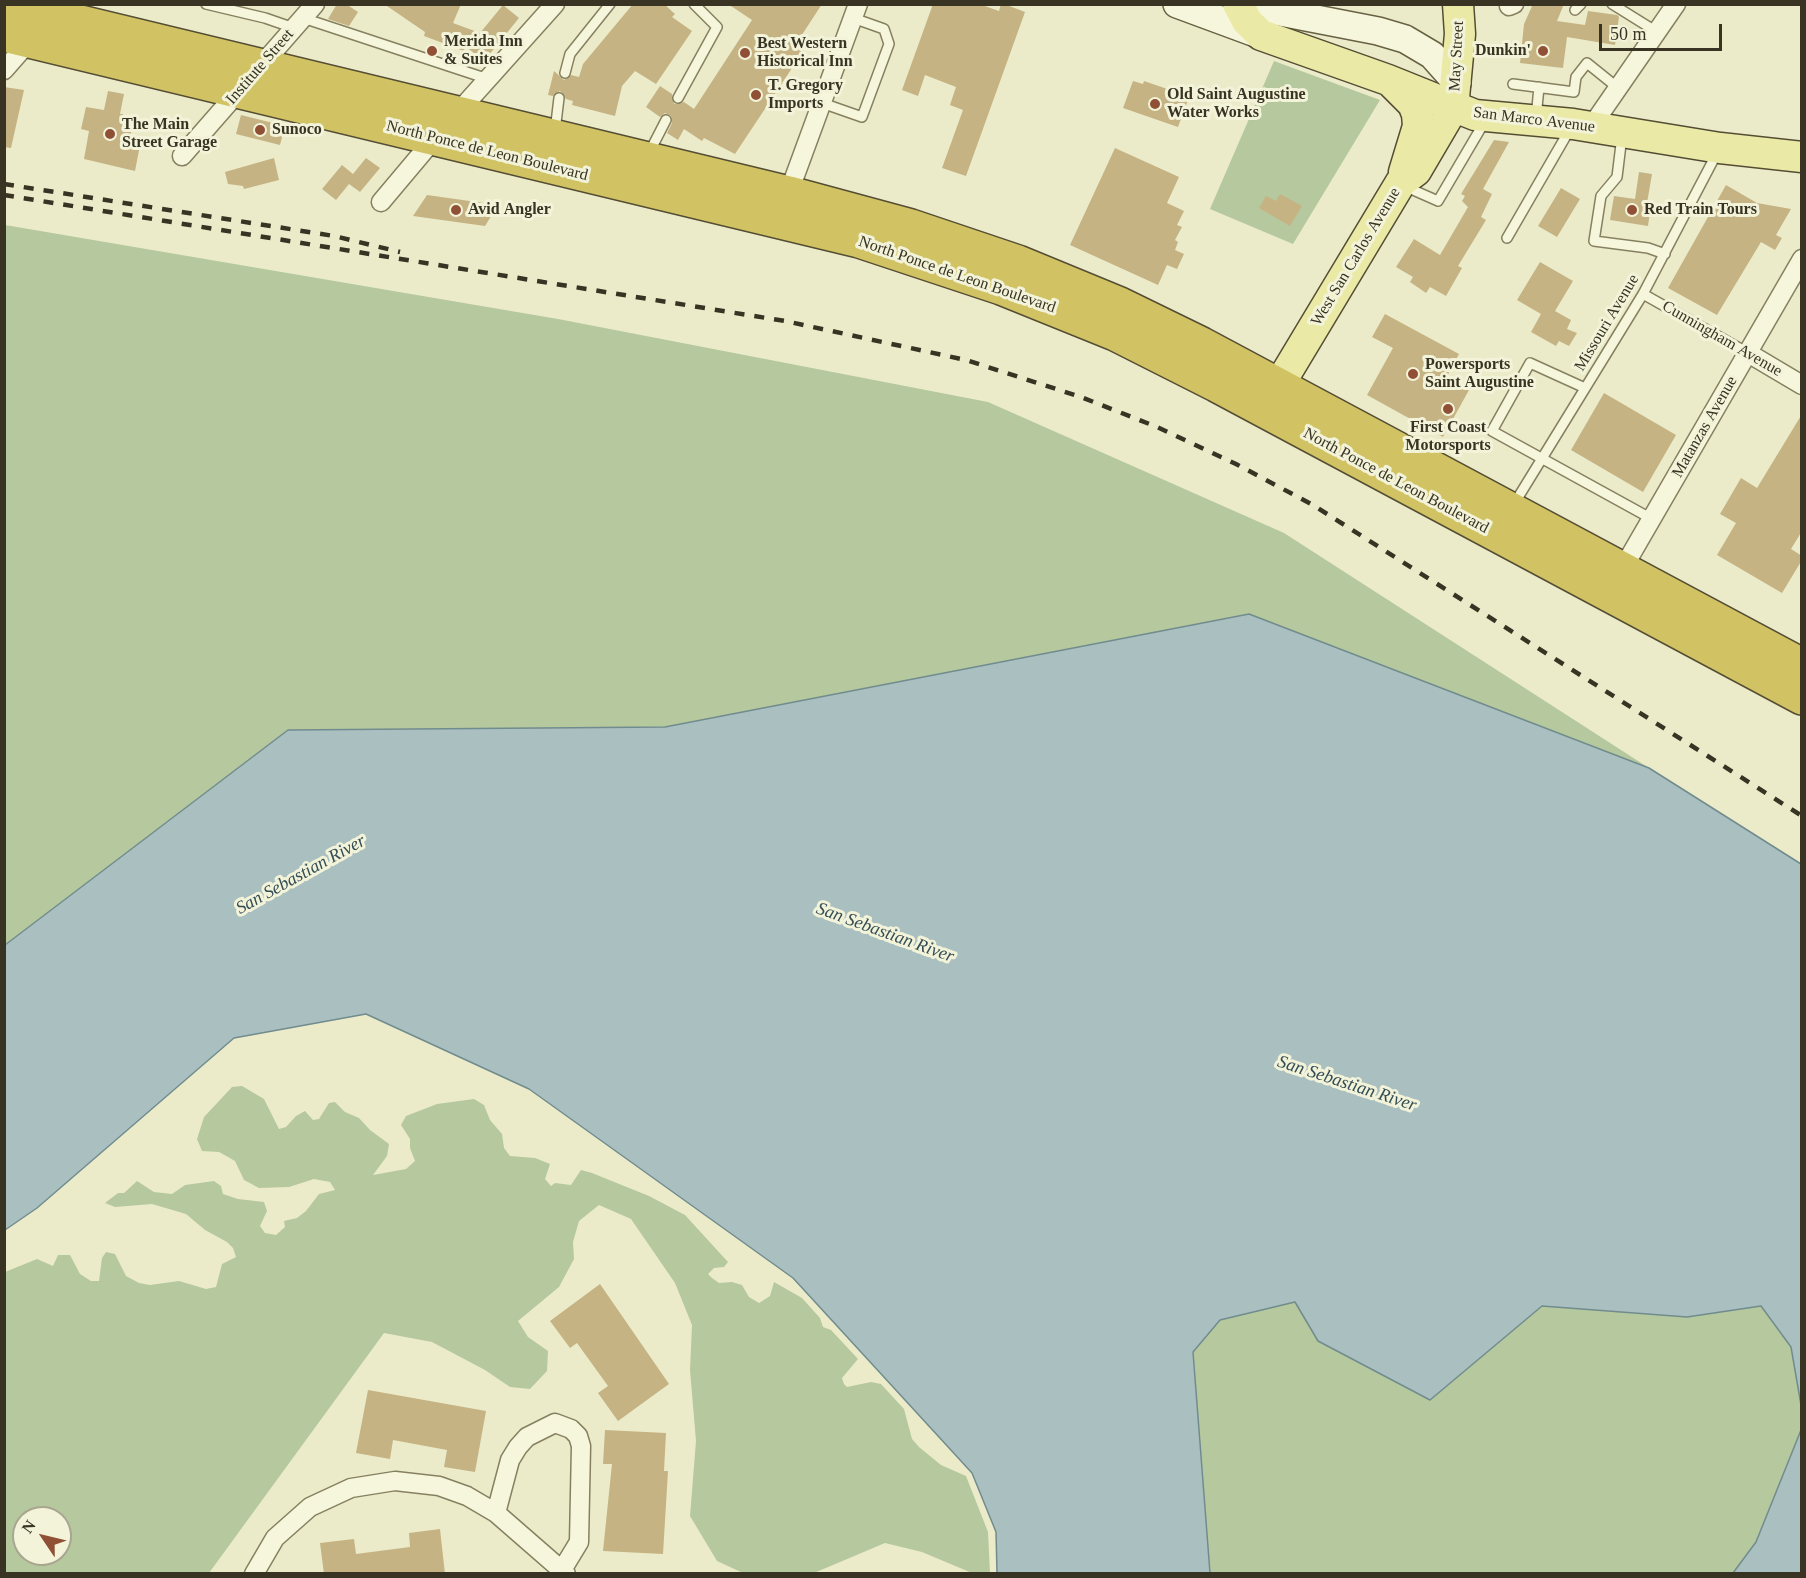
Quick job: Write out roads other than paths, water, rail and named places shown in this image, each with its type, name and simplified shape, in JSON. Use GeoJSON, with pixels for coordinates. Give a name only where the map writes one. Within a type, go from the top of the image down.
{"type":"FeatureCollection","features":[{"type":"Feature","properties":{"kind":"highway","name":"North Ponce de Leon Boulevard"},"geometry":{"type":"LineString","coordinates":[[6,4],[55,10],[261,65],[646,158],[784,207]]}},
{"type":"Feature","properties":{"kind":"highway","name":"North Ponce de Leon Boulevard"},"geometry":{"type":"LineString","coordinates":[[17,38],[434,139],[784,207],[922,229],[1027,266],[1120,304],[1272,397],[1798,682]]}},
{"type":"Feature","properties":{"kind":"highway","name":"North Ponce de Leon Boulevard"},"geometry":{"type":"LineString","coordinates":[[1272,397],[1510,510],[1615,582]]}},
{"type":"Feature","properties":{"kind":"main road"},"geometry":{"type":"LineString","coordinates":[[1238,4],[1247,21],[1261,35]]}},
{"type":"Feature","properties":{"kind":"main road"},"geometry":{"type":"LineString","coordinates":[[1238,4],[1392,35],[1432,55],[1453,79]]}},
{"type":"Feature","properties":{"kind":"main road","name":"May Street"},"geometry":{"type":"LineString","coordinates":[[1453,79],[1460,22],[1458,4]]}},
{"type":"Feature","properties":{"kind":"main road"},"geometry":{"type":"LineString","coordinates":[[1177,5],[1389,80],[1453,79]]}},
{"type":"Feature","properties":{"kind":"main road","name":"San Marco Avenue"},"geometry":{"type":"LineString","coordinates":[[1453,79],[1475,115],[1582,125],[1720,148],[1802,157]]}},
{"type":"Feature","properties":{"kind":"main road","name":"West San Carlos Avenue"},"geometry":{"type":"LineString","coordinates":[[1272,397],[1401,183],[1416,171],[1453,79]]}},
{"type":"Feature","properties":{"kind":"main road"},"geometry":{"type":"LineString","coordinates":[[1389,80],[1413,104],[1417,114],[1418,126],[1401,183]]}},
{"type":"Feature","properties":{"kind":"street"},"geometry":{"type":"LineString","coordinates":[[1582,125],[1618,88],[1676,4]]}},
{"type":"Feature","properties":{"kind":"street"},"geometry":{"type":"LineString","coordinates":[[381,202],[550,6]]}},
{"type":"Feature","properties":{"kind":"street"},"geometry":{"type":"LineString","coordinates":[[4,70],[17,38],[55,10]]}},
{"type":"Feature","properties":{"kind":"street"},"geometry":{"type":"LineString","coordinates":[[784,207],[856,11]]}},
{"type":"Feature","properties":{"kind":"street","name":"Institute Street"},"geometry":{"type":"LineString","coordinates":[[182,156],[304,17]]}},
{"type":"Feature","properties":{"kind":"street","name":"Matanzas Avenue"},"geometry":{"type":"LineString","coordinates":[[1615,582],[1802,259]]}},
{"type":"Feature","properties":{"kind":"street","name":"Cunningham Avenue"},"geometry":{"type":"LineString","coordinates":[[1748,353],[1802,385]]}},
{"type":"Feature","properties":{"kind":"street"},"geometry":{"type":"LineString","coordinates":[[254,1574],[275,1538],[298,1516],[323,1499],[351,1488],[380,1482],[424,1483],[460,1493],[496,1513],[564,1572],[579,1542],[581,1446],[578,1436],[571,1429],[555,1423],[527,1437],[510,1460],[496,1513]]}},
{"type":"Feature","properties":{"kind":"lane"},"geometry":{"type":"LineString","coordinates":[[206,4],[265,18],[304,17],[488,79]]}},
{"type":"Feature","properties":{"kind":"lane"},"geometry":{"type":"LineString","coordinates":[[565,73],[570,54],[610,4]]}},
{"type":"Feature","properties":{"kind":"lane"},"geometry":{"type":"LineString","coordinates":[[678,98],[717,27],[694,4]]}},
{"type":"Feature","properties":{"kind":"lane"},"geometry":{"type":"LineString","coordinates":[[1612,4],[1657,32]]}},
{"type":"Feature","properties":{"kind":"lane"},"geometry":{"type":"LineString","coordinates":[[822,103],[862,117],[889,44],[884,29],[856,11]]}},
{"type":"Feature","properties":{"kind":"lane"},"geometry":{"type":"LineString","coordinates":[[1513,84],[1574,92],[1576,77],[1587,63],[1618,88]]}},
{"type":"Feature","properties":{"kind":"lane"},"geometry":{"type":"LineString","coordinates":[[1401,183],[1438,201],[1539,87]]}},
{"type":"Feature","properties":{"kind":"lane"},"geometry":{"type":"LineString","coordinates":[[555,136],[559,98]]}},
{"type":"Feature","properties":{"kind":"lane"},"geometry":{"type":"LineString","coordinates":[[646,158],[666,120]]}},
{"type":"Feature","properties":{"kind":"lane"},"geometry":{"type":"LineString","coordinates":[[1507,238],[1582,125]]}},
{"type":"Feature","properties":{"kind":"lane"},"geometry":{"type":"LineString","coordinates":[[1622,131],[1617,177],[1600,196],[1594,241],[1648,248],[1665,254]]}},
{"type":"Feature","properties":{"kind":"lane","name":"Missouri Avenue"},"geometry":{"type":"LineString","coordinates":[[1510,510],[1643,294],[1720,148]]}},
{"type":"Feature","properties":{"kind":"lane","name":"Cunningham Avenue"},"geometry":{"type":"LineString","coordinates":[[1643,294],[1748,353]]}},
{"type":"Feature","properties":{"kind":"lane"},"geometry":{"type":"LineString","coordinates":[[1585,388],[1530,363],[1492,431],[1652,519]]}},
{"type":"Feature","properties":{"kind":"water","name":"San Sebastian River"},"geometry":{"type":"Polygon","coordinates":[[[1249,614],[1649,768],[1801,864],[1801,1405],[1791,1347],[1761,1306],[1687,1317],[1542,1306],[1430,1400],[1318,1341],[1295,1302],[1220,1320],[1193,1352],[1210,1573],[997,1573],[996,1532],[972,1473],[793,1278],[529,1089],[366,1014],[234,1038],[37,1208],[5,1230],[5,945],[288,730],[665,727],[1249,614]]]}},
{"type":"Feature","properties":{"kind":"water"},"geometry":{"type":"Polygon","coordinates":[[[1801,1430],[1801,1573],[1733,1573],[1756,1542],[1801,1430]]]}},
{"type":"Feature","properties":{"kind":"railway"},"geometry":{"type":"LineString","coordinates":[[4,184],[334,236],[400,252]]}},
{"type":"Feature","properties":{"kind":"railway"},"geometry":{"type":"LineString","coordinates":[[4,195],[785,321],[966,360],[1081,397],[1157,427],[1236,464],[1313,505],[1802,816]]}},
{"type":"Feature","properties":{"kind":"place","name":"Merida Inn & Suites"},"geometry":{"type":"Point","coordinates":[432,51]}},
{"type":"Feature","properties":{"kind":"place","name":"Dunkin'"},"geometry":{"type":"Point","coordinates":[1543,51]}},
{"type":"Feature","properties":{"kind":"place","name":"Best Western Historical Inn"},"geometry":{"type":"Point","coordinates":[745,53]}},
{"type":"Feature","properties":{"kind":"place","name":"T. Gregory Imports"},"geometry":{"type":"Point","coordinates":[756,95]}},
{"type":"Feature","properties":{"kind":"place","name":"Old Saint Augustine Water Works"},"geometry":{"type":"Point","coordinates":[1155,104]}},
{"type":"Feature","properties":{"kind":"place","name":"Sunoco"},"geometry":{"type":"Point","coordinates":[260,130]}},
{"type":"Feature","properties":{"kind":"place","name":"The Main Street Garage"},"geometry":{"type":"Point","coordinates":[110,134]}},
{"type":"Feature","properties":{"kind":"place","name":"Avid Angler"},"geometry":{"type":"Point","coordinates":[456,210]}},
{"type":"Feature","properties":{"kind":"place","name":"Red Train Tours"},"geometry":{"type":"Point","coordinates":[1632,210]}},
{"type":"Feature","properties":{"kind":"place","name":"Powersports Saint Augustine"},"geometry":{"type":"Point","coordinates":[1413,374]}},
{"type":"Feature","properties":{"kind":"place","name":"First Coast Motorsports"},"geometry":{"type":"Point","coordinates":[1448,409]}}]}
